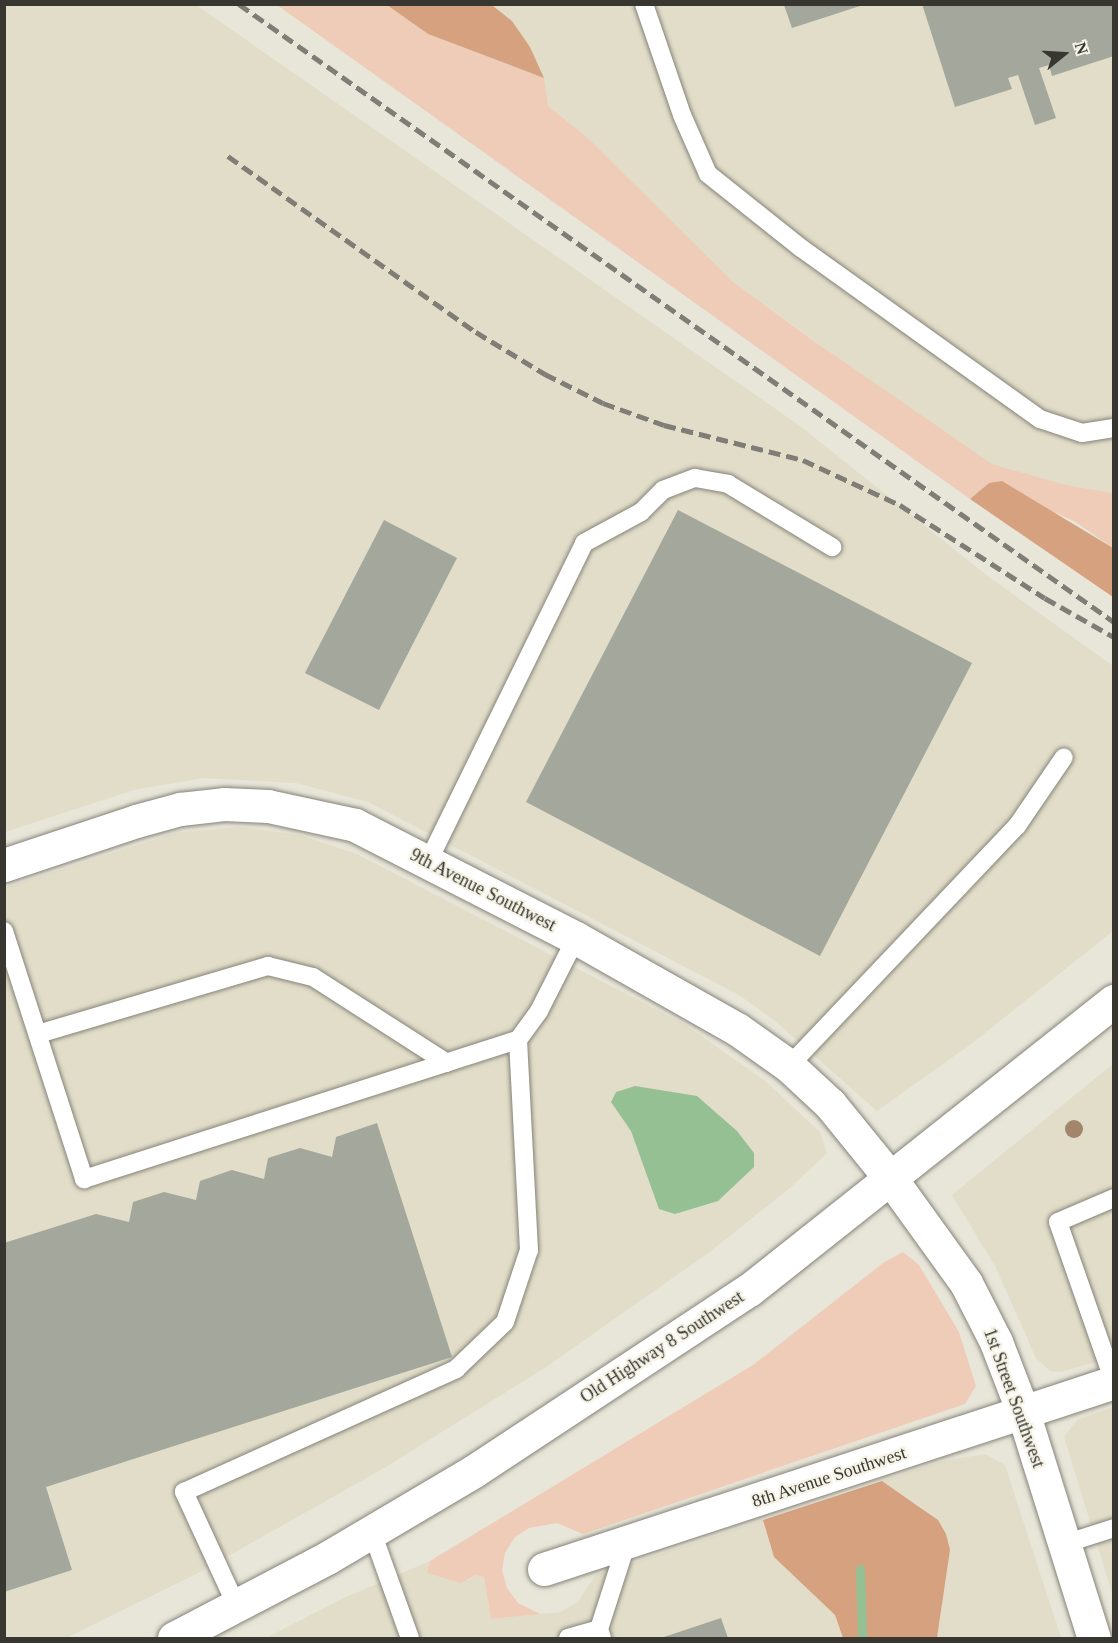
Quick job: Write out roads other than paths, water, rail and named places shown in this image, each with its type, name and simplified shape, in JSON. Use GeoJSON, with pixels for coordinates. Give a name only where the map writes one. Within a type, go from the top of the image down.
{"type":"FeatureCollection","features":[{"type":"Feature","properties":{"kind":"street","name":"9th Avenue Southwest"},"geometry":{"type":"LineString","coordinates":[[4,865],[136,821],[180,809],[224,804],[268,806],[355,825],[576,938],[691,1000],[789,1066],[861,1138],[891,1179]]}},
{"type":"Feature","properties":{"kind":"street","name":"Old Highway 8 Southwest"},"geometry":{"type":"LineString","coordinates":[[174,1638],[237,1607],[372,1532],[474,1471],[749,1290],[1113,1001]]}},
{"type":"Feature","properties":{"kind":"street","name":"1st Street Southwest"},"geometry":{"type":"LineString","coordinates":[[891,1179],[966,1283],[996,1342],[1023,1412],[1094,1638]]}},
{"type":"Feature","properties":{"kind":"street","name":"8th Avenue Southwest"},"geometry":{"type":"LineString","coordinates":[[544,1569],[626,1545],[1113,1382]]}},
{"type":"Feature","properties":{"kind":"lane"},"geometry":{"type":"LineString","coordinates":[[644,4],[682,115],[708,174],[801,248],[1040,419],[1082,433],[1113,428]]}},
{"type":"Feature","properties":{"kind":"lane"},"geometry":{"type":"LineString","coordinates":[[428,862],[584,543],[641,512],[663,490],[696,478],[728,484],[832,547]]}},
{"type":"Feature","properties":{"kind":"lane"},"geometry":{"type":"LineString","coordinates":[[789,1066],[1017,825],[1064,757]]}},
{"type":"Feature","properties":{"kind":"lane"},"geometry":{"type":"LineString","coordinates":[[4,931],[84,1179],[518,1040],[539,1011],[576,938]]}},
{"type":"Feature","properties":{"kind":"lane"},"geometry":{"type":"LineString","coordinates":[[38,1034],[268,966],[313,977],[447,1063]]}},
{"type":"Feature","properties":{"kind":"lane"},"geometry":{"type":"LineString","coordinates":[[237,1607],[184,1492],[456,1370],[505,1322],[529,1250],[518,1040]]}},
{"type":"Feature","properties":{"kind":"lane"},"geometry":{"type":"LineString","coordinates":[[1113,1198],[1058,1222],[1113,1382]]}},
{"type":"Feature","properties":{"kind":"lane"},"geometry":{"type":"LineString","coordinates":[[1064,1544],[1113,1528]]}},
{"type":"Feature","properties":{"kind":"lane"},"geometry":{"type":"LineString","coordinates":[[372,1532],[410,1638]]}},
{"type":"Feature","properties":{"kind":"lane"},"geometry":{"type":"LineString","coordinates":[[568,1638],[600,1634],[626,1545]]}},
{"type":"Feature","properties":{"kind":"waterway"},"geometry":{"type":"LineString","coordinates":[[860,1569],[862,1638]]}},
{"type":"Feature","properties":{"kind":"railway"},"geometry":{"type":"LineString","coordinates":[[239,4],[1114,622]]}},
{"type":"Feature","properties":{"kind":"railway"},"geometry":{"type":"LineString","coordinates":[[228,156],[476,332],[545,374],[603,403],[664,425],[803,460],[900,505],[1045,598],[1114,637]]}}]}
